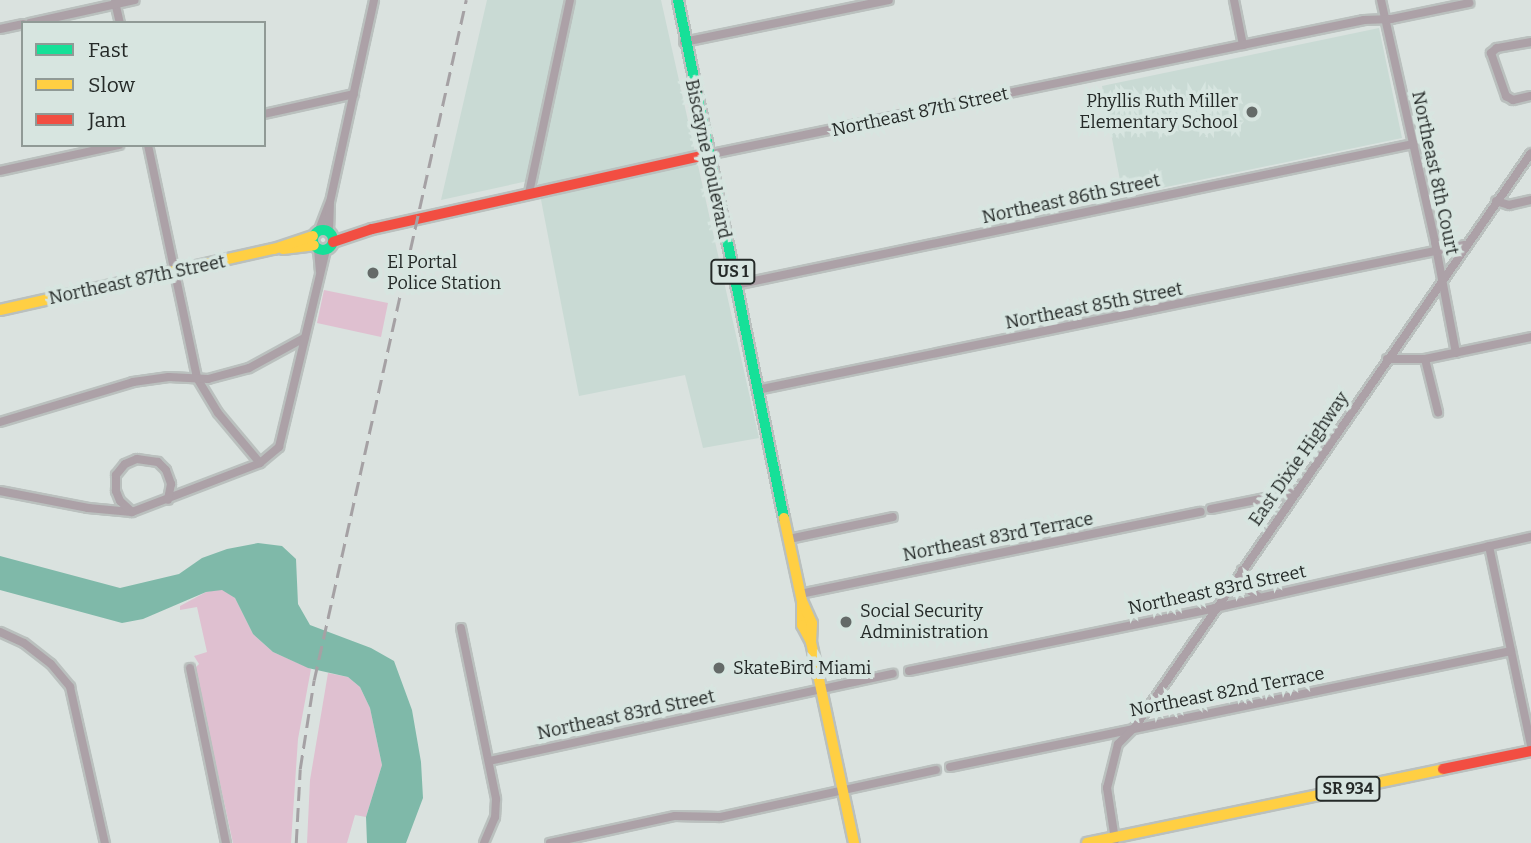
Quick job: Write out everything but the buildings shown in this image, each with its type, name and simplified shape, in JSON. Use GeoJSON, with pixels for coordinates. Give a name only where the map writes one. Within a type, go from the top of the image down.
{"type":"FeatureCollection","features":[{"type":"Feature","properties":{"kind":"main road","name":"Biscayne Boulevard"},"geometry":{"type":"LineString","coordinates":[[680,2],[684,42],[757,390],[753,398],[754,410],[766,432],[801,597],[812,623],[811,642],[854,843]]}},
{"type":"Feature","properties":{"kind":"main road","name":"Northeast 87th Street"},"geometry":{"type":"LineString","coordinates":[[0,310],[708,155]]}},
{"type":"Feature","properties":{"kind":"main road","name":"SR 934"},"geometry":{"type":"LineString","coordinates":[[1087,843],[1116,840],[1531,751]]}},
{"type":"Feature","properties":{"kind":"street"},"geometry":{"type":"LineString","coordinates":[[38,21],[115,2],[135,0]]}},
{"type":"Feature","properties":{"kind":"street"},"geometry":{"type":"LineString","coordinates":[[0,491],[88,508],[132,512],[260,463],[279,447],[320,271],[330,202],[374,0]]}},
{"type":"Feature","properties":{"kind":"street"},"geometry":{"type":"LineString","coordinates":[[529,193],[570,0]]}},
{"type":"Feature","properties":{"kind":"street"},"geometry":{"type":"LineString","coordinates":[[684,42],[889,0]]}},
{"type":"Feature","properties":{"kind":"street"},"geometry":{"type":"LineString","coordinates":[[1234,0],[1244,45]]}},
{"type":"Feature","properties":{"kind":"street","name":"Northeast 8th Court"},"geometry":{"type":"LineString","coordinates":[[1381,0],[1437,253],[1456,353]]}},
{"type":"Feature","properties":{"kind":"street"},"geometry":{"type":"LineString","coordinates":[[115,2],[120,21]]}},
{"type":"Feature","properties":{"kind":"street","name":"Northeast 87th Street"},"geometry":{"type":"LineString","coordinates":[[708,155],[1244,45],[1469,3]]}},
{"type":"Feature","properties":{"kind":"street"},"geometry":{"type":"LineString","coordinates":[[0,29],[21,24]]}},
{"type":"Feature","properties":{"kind":"street"},"geometry":{"type":"LineString","coordinates":[[1531,42],[1497,48],[1491,53],[1506,96],[1513,100],[1531,96]]}},
{"type":"Feature","properties":{"kind":"street"},"geometry":{"type":"LineString","coordinates":[[266,114],[354,94]]}},
{"type":"Feature","properties":{"kind":"street","name":"Northeast 86th Street"},"geometry":{"type":"LineString","coordinates":[[735,285],[1413,144]]}},
{"type":"Feature","properties":{"kind":"street"},"geometry":{"type":"LineString","coordinates":[[0,171],[110,147]]}},
{"type":"Feature","properties":{"kind":"street"},"geometry":{"type":"LineString","coordinates":[[148,147],[197,378],[218,413],[260,463]]}},
{"type":"Feature","properties":{"kind":"street","name":"East Dixie Highway"},"geometry":{"type":"LineString","coordinates":[[1116,840],[1107,788],[1118,744],[1135,727],[1441,279],[1531,153]]}},
{"type":"Feature","properties":{"kind":"street"},"geometry":{"type":"LineString","coordinates":[[1496,201],[1509,205],[1531,200]]}},
{"type":"Feature","properties":{"kind":"street","name":"Northeast 85th Street"},"geometry":{"type":"LineString","coordinates":[[757,390],[1437,253],[1465,245]]}},
{"type":"Feature","properties":{"kind":"street"},"geometry":{"type":"LineString","coordinates":[[1387,359],[1425,359],[1531,337]]}},
{"type":"Feature","properties":{"kind":"street"},"geometry":{"type":"LineString","coordinates":[[0,422],[133,382],[169,377],[208,379],[249,369],[304,338]]}},
{"type":"Feature","properties":{"kind":"street"},"geometry":{"type":"LineString","coordinates":[[1425,359],[1437,412]]}},
{"type":"Feature","properties":{"kind":"street"},"geometry":{"type":"LineString","coordinates":[[132,512],[120,501],[117,475],[125,464],[137,459],[158,462],[166,470],[171,484],[168,500]]}},
{"type":"Feature","properties":{"kind":"street"},"geometry":{"type":"LineString","coordinates":[[1211,509],[1295,492]]}},
{"type":"Feature","properties":{"kind":"street","name":"Northeast 83rd Terrace"},"geometry":{"type":"LineString","coordinates":[[801,597],[1201,512]]}},
{"type":"Feature","properties":{"kind":"street"},"geometry":{"type":"LineString","coordinates":[[789,538],[893,517]]}},
{"type":"Feature","properties":{"kind":"street","name":"Northeast 83rd Street"},"geometry":{"type":"LineString","coordinates":[[909,671],[1215,608],[1531,537]]}},
{"type":"Feature","properties":{"kind":"street"},"geometry":{"type":"LineString","coordinates":[[1489,546],[1531,745]]}},
{"type":"Feature","properties":{"kind":"street"},"geometry":{"type":"LineString","coordinates":[[1241,570],[1251,591],[1260,598]]}},
{"type":"Feature","properties":{"kind":"street"},"geometry":{"type":"LineString","coordinates":[[461,628],[496,808],[484,843]]}},
{"type":"Feature","properties":{"kind":"street"},"geometry":{"type":"LineString","coordinates":[[0,632],[24,643],[51,664],[70,687],[105,843]]}},
{"type":"Feature","properties":{"kind":"street","name":"Northeast 82nd Terrace"},"geometry":{"type":"LineString","coordinates":[[950,767],[1511,651]]}},
{"type":"Feature","properties":{"kind":"street"},"geometry":{"type":"LineString","coordinates":[[190,668],[226,843]]}},
{"type":"Feature","properties":{"kind":"street","name":"Northeast 83rd Street"},"geometry":{"type":"LineString","coordinates":[[489,761],[893,674]]}},
{"type":"Feature","properties":{"kind":"street"},"geometry":{"type":"LineString","coordinates":[[550,843],[675,816],[720,817],[936,770]]}},
{"type":"Feature","properties":{"kind":"shaded area"},"geometry":{"type":"Polygon","coordinates":[[[487,0],[661,0],[759,438],[703,448],[685,375],[579,396],[537,179],[441,200],[487,0]]]}},
{"type":"Feature","properties":{"kind":"shaded area","name":"Phyllis Ruth Miller Elementary School"},"geometry":{"type":"Polygon","coordinates":[[[1379,28],[1402,138],[1123,196],[1102,86],[1379,28]]]}},
{"type":"Feature","properties":{"kind":"shaded area"},"geometry":{"type":"Polygon","coordinates":[[[324,290],[388,303],[381,337],[317,323],[324,290]]]}},
{"type":"Feature","properties":{"kind":"shaded area"},"geometry":{"type":"Polygon","coordinates":[[[258,543],[282,546],[296,559],[298,604],[310,625],[371,648],[394,661],[412,710],[421,762],[423,798],[406,843],[367,843],[366,817],[382,765],[370,708],[360,687],[348,677],[308,668],[273,652],[253,634],[235,598],[222,590],[206,592],[143,619],[122,623],[0,590],[0,556],[120,588],[179,574],[202,558],[227,549],[258,543]]]}},
{"type":"Feature","properties":{"kind":"shaded area"},"geometry":{"type":"Polygon","coordinates":[[[222,589],[235,598],[253,634],[273,652],[311,669],[298,739],[291,843],[233,843],[195,668],[199,664],[194,656],[207,652],[197,607],[180,610],[180,606],[206,592],[222,589]]]}},
{"type":"Feature","properties":{"kind":"shaded area"},"geometry":{"type":"Polygon","coordinates":[[[328,673],[348,677],[360,687],[370,708],[382,765],[366,817],[355,815],[347,843],[307,843],[310,780],[328,673]]]}},
{"type":"Feature","properties":{"kind":"railway"},"geometry":{"type":"LineString","coordinates":[[296,843],[300,769],[314,680],[466,0]]}},
{"type":"Feature","properties":{"kind":"traffic: fast"},"geometry":{"type":"LineString","coordinates":[[678,0],[784,518]]}},
{"type":"Feature","properties":{"kind":"traffic: fast"},"geometry":{"type":"LineString","coordinates":[[323,230],[330,233],[333,240],[330,247],[323,250],[316,247],[313,240],[316,233],[323,230]]}},
{"type":"Feature","properties":{"kind":"traffic: slow"},"geometry":{"type":"LineString","coordinates":[[0,310],[274,249],[313,236]]}},
{"type":"Feature","properties":{"kind":"traffic: slow"},"geometry":{"type":"LineString","coordinates":[[283,249],[314,245]]}},
{"type":"Feature","properties":{"kind":"traffic: slow"},"geometry":{"type":"LineString","coordinates":[[784,518],[802,601],[802,625],[811,642],[854,843]]}},
{"type":"Feature","properties":{"kind":"traffic: slow"},"geometry":{"type":"LineString","coordinates":[[803,603],[812,623],[811,642]]}},
{"type":"Feature","properties":{"kind":"traffic: slow"},"geometry":{"type":"LineString","coordinates":[[1087,843],[1443,769]]}},
{"type":"Feature","properties":{"kind":"traffic: jam"},"geometry":{"type":"LineString","coordinates":[[333,242],[372,229],[707,155]]}},
{"type":"Feature","properties":{"kind":"traffic: jam"},"geometry":{"type":"LineString","coordinates":[[1443,769],[1531,751]]}},
{"type":"Feature","properties":{"kind":"place","name":"Phyllis Ruth Miller Elementary School"},"geometry":{"type":"Point","coordinates":[1252,112]}},
{"type":"Feature","properties":{"kind":"place","name":"El Portal Police Station"},"geometry":{"type":"Point","coordinates":[373,273]}},
{"type":"Feature","properties":{"kind":"place","name":"Social Security Administration"},"geometry":{"type":"Point","coordinates":[846,622]}},
{"type":"Feature","properties":{"kind":"place","name":"SkateBird Miami"},"geometry":{"type":"Point","coordinates":[719,668]}}]}
